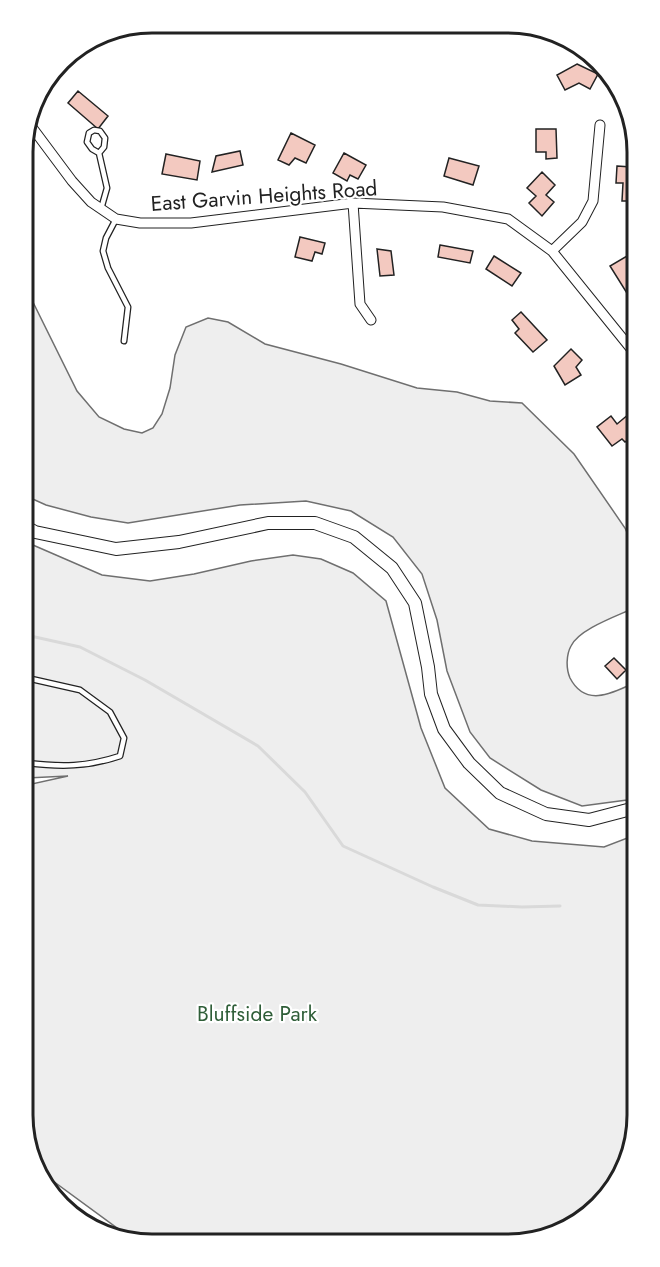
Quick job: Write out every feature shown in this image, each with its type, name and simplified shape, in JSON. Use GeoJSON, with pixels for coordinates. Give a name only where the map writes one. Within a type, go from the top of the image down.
{"type":"FeatureCollection","features":[{"type":"Feature","properties":{"kind":"main road"},"geometry":{"type":"LineString","coordinates":[[33,531],[116,549],[179,542],[268,523],[315,523],[354,537],[392,568],[415,603],[431,694],[444,729],[469,764],[500,793],[546,814],[589,820],[627,810]]}},
{"type":"Feature","properties":{"kind":"street"},"geometry":{"type":"LineString","coordinates":[[552,251],[582,222],[593,201],[600,124]]}},
{"type":"Feature","properties":{"kind":"street","name":"East Garvin Heights Road"},"geometry":{"type":"LineString","coordinates":[[35,131],[72,181],[91,202],[116,219],[140,223],[191,223],[353,203],[443,207],[508,219],[552,251],[627,344]]}},
{"type":"Feature","properties":{"kind":"street"},"geometry":{"type":"LineString","coordinates":[[353,203],[360,304],[371,320]]}},
{"type":"Feature","properties":{"kind":"lane"},"geometry":{"type":"LineString","coordinates":[[99,153],[104,147],[105,138],[100,131],[94,130],[89,133],[87,142],[99,153],[107,188],[101,209]]}},
{"type":"Feature","properties":{"kind":"lane"},"geometry":{"type":"LineString","coordinates":[[116,219],[105,238],[103,251],[108,268],[128,307],[124,341]]}},
{"type":"Feature","properties":{"kind":"lane"},"geometry":{"type":"LineString","coordinates":[[33,679],[80,690],[110,712],[123,738],[120,756],[97,763],[59,767],[33,764]]}},
{"type":"Feature","properties":{"kind":"green space"},"geometry":{"type":"Polygon","coordinates":[[[33,302],[77,391],[99,417],[124,429],[142,433],[153,428],[162,414],[170,388],[175,355],[186,327],[208,318],[228,322],[265,344],[341,364],[417,388],[457,392],[490,401],[522,403],[574,454],[627,532],[627,611],[582,634],[571,646],[567,662],[570,678],[583,693],[599,696],[627,686],[627,800],[582,806],[541,790],[490,758],[470,732],[447,671],[437,620],[422,574],[393,537],[351,511],[306,501],[240,505],[128,523],[91,517],[33,499],[33,302]]]}},
{"type":"Feature","properties":{"kind":"green space","name":"Bluffside Park"},"geometry":{"type":"Polygon","coordinates":[[[33,545],[102,575],[150,581],[293,555],[321,559],[353,573],[386,601],[421,728],[445,788],[489,829],[532,841],[604,847],[627,838],[627,1123],[618,1161],[602,1188],[581,1209],[561,1222],[524,1233],[152,1234],[119,1229],[53,1181],[39,1153],[33,1115],[33,784],[68,776],[33,778],[33,545]]]}},
{"type":"Feature","properties":{"kind":"building"},"geometry":{"type":"Polygon","coordinates":[[[577,64],[598,74],[590,89],[579,83],[565,90],[557,75],[577,64]]]}},
{"type":"Feature","properties":{"kind":"building"},"geometry":{"type":"Polygon","coordinates":[[[78,91],[108,116],[98,129],[68,103],[78,91]]]}},
{"type":"Feature","properties":{"kind":"building"},"geometry":{"type":"Polygon","coordinates":[[[536,129],[556,129],[557,158],[546,159],[546,152],[536,152],[536,129]]]}},
{"type":"Feature","properties":{"kind":"building"},"geometry":{"type":"Polygon","coordinates":[[[291,133],[315,145],[306,163],[295,158],[289,165],[278,160],[291,133]]]}},
{"type":"Feature","properties":{"kind":"building"},"geometry":{"type":"Polygon","coordinates":[[[240,151],[243,165],[212,172],[216,156],[240,151]]]}},
{"type":"Feature","properties":{"kind":"building"},"geometry":{"type":"Polygon","coordinates":[[[344,153],[366,165],[358,179],[350,175],[347,181],[333,173],[344,153]]]}},
{"type":"Feature","properties":{"kind":"building"},"geometry":{"type":"Polygon","coordinates":[[[166,154],[200,161],[197,180],[162,174],[166,154]]]}},
{"type":"Feature","properties":{"kind":"building"},"geometry":{"type":"Polygon","coordinates":[[[449,158],[479,166],[473,185],[444,176],[449,158]]]}},
{"type":"Feature","properties":{"kind":"building"},"geometry":{"type":"Polygon","coordinates":[[[617,166],[627,167],[627,201],[622,201],[623,183],[616,183],[617,166]]]}},
{"type":"Feature","properties":{"kind":"building"},"geometry":{"type":"Polygon","coordinates":[[[542,172],[555,185],[546,195],[554,202],[542,216],[529,203],[536,196],[527,188],[542,172]]]}},
{"type":"Feature","properties":{"kind":"building"},"geometry":{"type":"Polygon","coordinates":[[[300,237],[325,243],[322,254],[315,252],[312,261],[295,257],[300,237]]]}},
{"type":"Feature","properties":{"kind":"building"},"geometry":{"type":"Polygon","coordinates":[[[440,245],[473,251],[470,263],[438,257],[440,245]]]}},
{"type":"Feature","properties":{"kind":"building"},"geometry":{"type":"Polygon","coordinates":[[[377,249],[391,251],[394,275],[380,276],[377,249]]]}},
{"type":"Feature","properties":{"kind":"building"},"geometry":{"type":"Polygon","coordinates":[[[494,256],[521,273],[512,286],[486,269],[494,256]]]}},
{"type":"Feature","properties":{"kind":"building"},"geometry":{"type":"Polygon","coordinates":[[[627,256],[627,293],[610,266],[627,256]]]}},
{"type":"Feature","properties":{"kind":"building"},"geometry":{"type":"Polygon","coordinates":[[[521,312],[547,340],[533,352],[515,333],[519,329],[512,320],[521,312]]]}},
{"type":"Feature","properties":{"kind":"building"},"geometry":{"type":"Polygon","coordinates":[[[571,349],[582,360],[576,367],[581,375],[565,385],[554,366],[571,349]]]}},
{"type":"Feature","properties":{"kind":"building"},"geometry":{"type":"Polygon","coordinates":[[[611,416],[617,424],[627,416],[627,440],[625,442],[622,439],[612,446],[597,427],[611,416]]]}},
{"type":"Feature","properties":{"kind":"building"},"geometry":{"type":"Polygon","coordinates":[[[614,658],[626,670],[617,679],[605,666],[614,658]]]}},
{"type":"Feature","properties":{"kind":"waterway"},"geometry":{"type":"LineString","coordinates":[[33,637],[80,647],[145,680],[258,746],[305,792],[343,846],[478,905],[560,906]]}}]}
